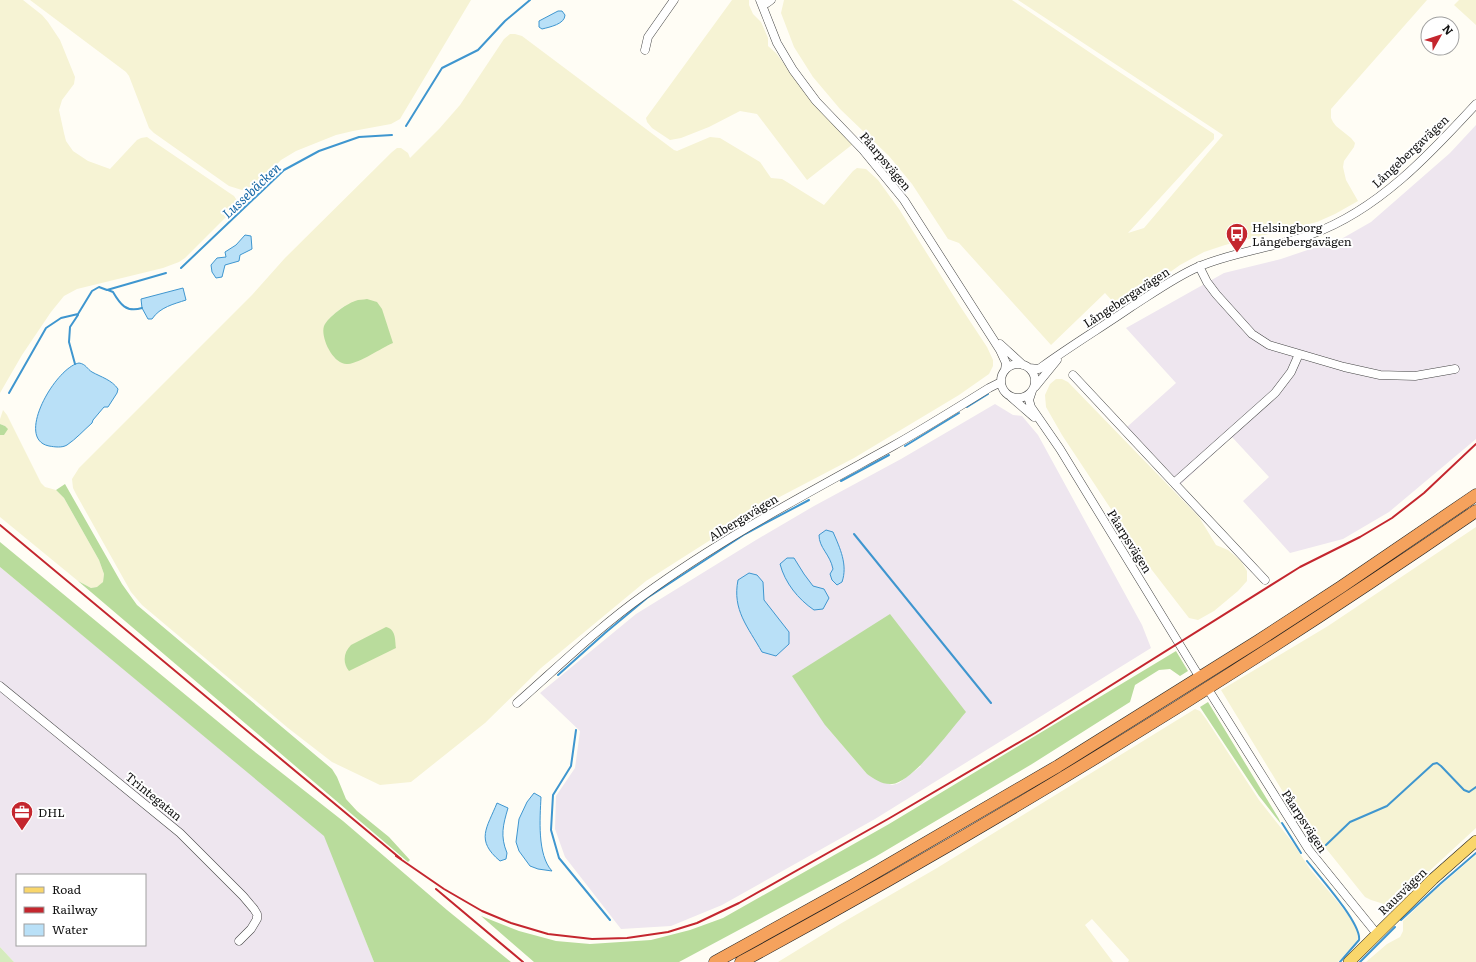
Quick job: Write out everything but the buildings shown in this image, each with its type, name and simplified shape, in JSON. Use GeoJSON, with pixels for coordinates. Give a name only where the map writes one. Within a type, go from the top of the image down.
{"type":"FeatureCollection","features":[{"type":"Feature","properties":{"kind":"highway"},"geometry":{"type":"LineString","coordinates":[[715,962],[852,886],[1071,758],[1341,587],[1476,495]]}},
{"type":"Feature","properties":{"kind":"highway"},"geometry":{"type":"LineString","coordinates":[[741,962],[878,886],[1086,763],[1274,646],[1476,511]]}},
{"type":"Feature","properties":{"kind":"main road","name":"Rausvägen"},"geometry":{"type":"LineString","coordinates":[[1349,962],[1433,879],[1476,841]]}},
{"type":"Feature","properties":{"kind":"street"},"geometry":{"type":"LineString","coordinates":[[645,50],[648,37],[674,0]]}},
{"type":"Feature","properties":{"kind":"street","name":"Påarpsvägen"},"geometry":{"type":"LineString","coordinates":[[761,2],[767,3],[770,0]]}},
{"type":"Feature","properties":{"kind":"street","name":"Påarpsvägen"},"geometry":{"type":"LineString","coordinates":[[761,2],[777,43],[802,83],[832,118],[863,150],[904,200],[991,335],[1004,358],[1006,366],[1005,370]]}},
{"type":"Feature","properties":{"kind":"street","name":"Långebergavägen"},"geometry":{"type":"LineString","coordinates":[[1026,367],[1040,368],[1170,282],[1199,266],[1225,257],[1311,234],[1356,212],[1386,191],[1410,171],[1476,104]]}},
{"type":"Feature","properties":{"kind":"street"},"geometry":{"type":"LineString","coordinates":[[1199,266],[1207,282],[1216,294],[1258,339],[1273,347],[1344,367],[1380,374],[1415,376],[1456,369]]}},
{"type":"Feature","properties":{"kind":"street","name":"Påarpsvägen"},"geometry":{"type":"LineString","coordinates":[[991,335],[1026,367]]}},
{"type":"Feature","properties":{"kind":"street","name":"Långebergavägen"},"geometry":{"type":"LineString","coordinates":[[1033,389],[1068,350]]}},
{"type":"Feature","properties":{"kind":"street"},"geometry":{"type":"LineString","coordinates":[[1174,483],[1275,392],[1291,372],[1299,354]]}},
{"type":"Feature","properties":{"kind":"street"},"geometry":{"type":"LineString","coordinates":[[1013,365],[1026,367],[1035,379],[1033,389],[1022,398],[1010,396],[1004,390],[1001,382],[1005,370],[1013,365]]}},
{"type":"Feature","properties":{"kind":"street"},"geometry":{"type":"LineString","coordinates":[[1072,375],[1265,580]]}},
{"type":"Feature","properties":{"kind":"street","name":"Albergavägen"},"geometry":{"type":"LineString","coordinates":[[517,703],[601,629],[643,595],[677,572],[742,530],[894,446],[1001,382]]}},
{"type":"Feature","properties":{"kind":"street","name":"Påarpsvägen"},"geometry":{"type":"LineString","coordinates":[[1033,389],[1030,397],[1030,405],[1040,423],[1064,456],[1197,673]]}},
{"type":"Feature","properties":{"kind":"street","name":"Påarpsvägen"},"geometry":{"type":"LineString","coordinates":[[1010,396],[1040,423]]}},
{"type":"Feature","properties":{"kind":"street","name":"Trintegatan"},"geometry":{"type":"LineString","coordinates":[[0,686],[193,845],[243,896],[254,909],[257,917],[255,924],[239,941]]}},
{"type":"Feature","properties":{"kind":"street","name":"Påarpsvägen"},"geometry":{"type":"LineString","coordinates":[[1211,694],[1309,850],[1377,934]]}},
{"type":"Feature","properties":{"kind":"shaded area"},"geometry":{"type":"Polygon","coordinates":[[[0,0],[23,0],[42,15],[60,40],[75,77],[74,84],[62,100],[59,110],[66,141],[73,151],[88,161],[110,169],[137,140],[147,137],[234,196],[238,202],[236,207],[185,258],[179,262],[163,268],[77,289],[64,296],[51,312],[22,355],[0,393],[0,0]]]}},
{"type":"Feature","properties":{"kind":"shaded area"},"geometry":{"type":"Polygon","coordinates":[[[30,0],[471,0],[400,119],[391,124],[336,135],[296,151],[281,160],[259,183],[242,190],[229,186],[154,133],[149,128],[129,76],[126,72],[30,0]]]}},
{"type":"Feature","properties":{"kind":"shaded area"},"geometry":{"type":"Polygon","coordinates":[[[732,0],[749,0],[749,5],[753,14],[761,22],[768,38],[768,46],[776,53],[820,110],[853,144],[807,180],[757,114],[740,111],[709,127],[681,138],[670,140],[652,128],[647,122],[646,118],[732,0]]]}},
{"type":"Feature","properties":{"kind":"shaded area"},"geometry":{"type":"Polygon","coordinates":[[[784,0],[1012,0],[1214,134],[1214,139],[1128,233],[1144,228],[1223,135],[1018,0],[1427,0],[1331,109],[1331,118],[1333,122],[1355,143],[1354,147],[1344,161],[1343,167],[1346,180],[1358,201],[1317,222],[1225,245],[1204,252],[1180,265],[1123,306],[1116,305],[1105,293],[1051,345],[959,243],[948,239],[912,184],[889,156],[840,109],[813,77],[794,47],[781,13],[784,0]]]}},
{"type":"Feature","properties":{"kind":"shaded area"},"geometry":{"type":"Polygon","coordinates":[[[1459,0],[1476,0],[1476,25],[1454,5],[1459,0]]]}},
{"type":"Feature","properties":{"kind":"shaded area"},"geometry":{"type":"Polygon","coordinates":[[[510,34],[522,36],[674,150],[677,151],[710,137],[720,138],[760,162],[771,178],[782,179],[824,205],[853,171],[857,168],[866,169],[878,180],[899,209],[987,347],[993,360],[993,366],[989,374],[959,395],[854,458],[770,502],[646,581],[541,668],[485,723],[411,782],[380,785],[332,762],[288,728],[142,605],[131,592],[76,494],[73,488],[72,479],[79,468],[252,295],[285,258],[392,152],[397,148],[401,148],[408,153],[410,158],[439,129],[460,105],[504,39],[510,34]],[[344,306],[332,316],[324,326],[324,334],[344,306]]]}},
{"type":"Feature","properties":{"kind":"shaded area"},"geometry":{"type":"Polygon","coordinates":[[[1476,125],[1476,439],[1389,512],[1343,539],[1290,553],[1243,501],[1269,477],[1232,437],[1181,484],[1127,427],[1176,383],[1126,328],[1224,273],[1281,259],[1343,238],[1371,222],[1450,153],[1476,125]]]}},
{"type":"Feature","properties":{"kind":"shaded area"},"geometry":{"type":"Polygon","coordinates":[[[1056,379],[1062,379],[1068,382],[1199,517],[1216,545],[1228,550],[1241,561],[1247,571],[1247,581],[1238,591],[1214,611],[1198,620],[1189,618],[1148,565],[1062,435],[1046,407],[1045,395],[1050,384],[1056,379]]]}},
{"type":"Feature","properties":{"kind":"shaded area"},"geometry":{"type":"Polygon","coordinates":[[[995,404],[1013,415],[1022,416],[1038,435],[1142,625],[1151,648],[875,819],[722,905],[671,926],[621,929],[565,857],[555,829],[556,796],[575,768],[580,731],[540,693],[636,614],[814,506],[901,459],[995,404]],[[825,725],[867,774],[892,785],[899,783],[921,766],[825,725]]]}},
{"type":"Feature","properties":{"kind":"shaded area"},"geometry":{"type":"Polygon","coordinates":[[[3,410],[7,415],[41,483],[45,487],[56,490],[64,498],[99,560],[104,574],[103,582],[98,587],[91,588],[78,581],[0,517],[0,435],[4,435],[5,426],[0,424],[0,419],[3,410]]]}},
{"type":"Feature","properties":{"kind":"shaded area"},"geometry":{"type":"Polygon","coordinates":[[[1476,527],[1476,828],[1399,899],[1384,904],[1365,897],[1324,846],[1301,811],[1283,792],[1221,690],[1328,626],[1476,527]]]}},
{"type":"Feature","properties":{"kind":"shaded area"},"geometry":{"type":"Polygon","coordinates":[[[0,567],[325,836],[374,962],[14,962],[0,947],[0,567]]]}},
{"type":"Feature","properties":{"kind":"shaded area"},"geometry":{"type":"Polygon","coordinates":[[[1195,709],[1200,711],[1206,719],[1259,800],[1293,843],[1310,869],[1354,923],[1358,938],[1338,962],[1128,962],[1129,960],[1092,919],[1085,925],[1113,962],[778,962],[937,868],[1195,709]]]}},
{"type":"Feature","properties":{"kind":"shaded area"},"geometry":{"type":"Polygon","coordinates":[[[1476,855],[1476,962],[1366,962],[1387,944],[1400,937],[1403,931],[1403,921],[1433,892],[1476,855]]]}},
{"type":"Feature","properties":{"kind":"green space"},"geometry":{"type":"Polygon","coordinates":[[[367,299],[377,302],[382,309],[393,343],[353,363],[348,364],[338,361],[333,356],[326,344],[323,331],[324,326],[333,315],[347,305],[356,300],[367,299]]]}},
{"type":"Feature","properties":{"kind":"green space"},"geometry":{"type":"Polygon","coordinates":[[[0,424],[8,429],[4,435],[0,435],[0,424]]]}},
{"type":"Feature","properties":{"kind":"green space"},"geometry":{"type":"Polygon","coordinates":[[[65,484],[122,584],[137,605],[332,769],[346,799],[357,811],[389,837],[410,860],[408,862],[78,581],[91,588],[97,587],[103,582],[104,574],[99,560],[64,498],[56,490],[65,484]]]}},
{"type":"Feature","properties":{"kind":"green space"},"geometry":{"type":"Polygon","coordinates":[[[0,542],[250,748],[343,821],[447,910],[511,962],[374,962],[324,836],[0,567],[0,542]]]}},
{"type":"Feature","properties":{"kind":"green space"},"geometry":{"type":"Polygon","coordinates":[[[890,614],[966,712],[942,742],[910,775],[892,784],[885,784],[867,774],[825,725],[792,676],[890,614]]]}},
{"type":"Feature","properties":{"kind":"green space"},"geometry":{"type":"Polygon","coordinates":[[[386,627],[393,632],[396,648],[349,671],[345,664],[345,654],[351,645],[386,627]]]}},
{"type":"Feature","properties":{"kind":"green space"},"geometry":{"type":"Polygon","coordinates":[[[1176,651],[1188,671],[1180,676],[1170,669],[1159,670],[1135,685],[1130,702],[1032,764],[875,857],[679,962],[534,962],[481,916],[519,931],[556,941],[590,944],[651,940],[690,930],[723,918],[889,824],[1176,651]]]}},
{"type":"Feature","properties":{"kind":"green space"},"geometry":{"type":"Polygon","coordinates":[[[1208,702],[1281,824],[1259,796],[1200,707],[1208,702]]]}},
{"type":"Feature","properties":{"kind":"green space"},"geometry":{"type":"Polygon","coordinates":[[[0,947],[14,962],[0,962],[0,947]]]}},
{"type":"Feature","properties":{"kind":"water"},"geometry":{"type":"Polygon","coordinates":[[[558,11],[562,11],[565,15],[563,21],[556,25],[542,29],[539,27],[539,21],[558,11]]]}},
{"type":"Feature","properties":{"kind":"water"},"geometry":{"type":"Polygon","coordinates":[[[245,235],[251,236],[252,249],[240,255],[239,261],[225,265],[222,277],[216,278],[212,272],[211,265],[217,258],[226,257],[225,252],[236,245],[245,235]]]}},
{"type":"Feature","properties":{"kind":"water"},"geometry":{"type":"Polygon","coordinates":[[[183,288],[186,300],[168,306],[155,315],[152,319],[148,319],[142,308],[141,299],[183,288]]]}},
{"type":"Feature","properties":{"kind":"water"},"geometry":{"type":"Polygon","coordinates":[[[79,363],[85,365],[92,372],[113,383],[118,389],[117,393],[108,407],[104,407],[92,423],[70,443],[63,447],[49,446],[39,441],[36,431],[37,418],[42,403],[50,389],[60,377],[70,367],[79,363]]]}},
{"type":"Feature","properties":{"kind":"water"},"geometry":{"type":"Polygon","coordinates":[[[826,530],[833,532],[844,563],[844,576],[842,582],[837,585],[832,580],[830,574],[833,569],[830,559],[819,540],[819,535],[826,530]]]}},
{"type":"Feature","properties":{"kind":"water"},"geometry":{"type":"Polygon","coordinates":[[[787,558],[794,558],[813,586],[824,589],[829,598],[823,609],[814,610],[793,590],[785,578],[780,564],[787,558]]]}},
{"type":"Feature","properties":{"kind":"water"},"geometry":{"type":"Polygon","coordinates":[[[749,573],[757,575],[763,582],[764,600],[789,632],[789,644],[776,656],[762,652],[742,618],[739,609],[737,600],[738,580],[749,573]]]}},
{"type":"Feature","properties":{"kind":"water"},"geometry":{"type":"Polygon","coordinates":[[[534,793],[541,797],[540,836],[544,856],[552,871],[530,866],[519,851],[516,842],[519,819],[527,802],[534,793]]]}},
{"type":"Feature","properties":{"kind":"water"},"geometry":{"type":"Polygon","coordinates":[[[497,803],[508,808],[503,830],[507,853],[506,859],[500,861],[492,854],[485,840],[487,827],[497,803]]]}},
{"type":"Feature","properties":{"kind":"waterway","name":"Lussebäcken"},"geometry":{"type":"LineString","coordinates":[[406,126],[442,68],[478,50],[505,21],[530,0]]}},
{"type":"Feature","properties":{"kind":"waterway","name":"Lussebäcken"},"geometry":{"type":"LineString","coordinates":[[181,268],[284,170],[319,151],[359,137],[392,135]]}},
{"type":"Feature","properties":{"kind":"waterway","name":"Lussebäcken"},"geometry":{"type":"LineString","coordinates":[[9,393],[46,328],[61,318],[78,314],[92,291],[99,287],[107,290],[166,273]]}},
{"type":"Feature","properties":{"kind":"waterway"},"geometry":{"type":"LineString","coordinates":[[108,290],[113,292],[124,306],[132,309],[142,308]]}},
{"type":"Feature","properties":{"kind":"waterway","name":"Lussebäcken"},"geometry":{"type":"LineString","coordinates":[[75,364],[69,342],[70,327],[78,315]]}},
{"type":"Feature","properties":{"kind":"waterway"},"geometry":{"type":"LineString","coordinates":[[967,407],[988,394]]}},
{"type":"Feature","properties":{"kind":"waterway"},"geometry":{"type":"LineString","coordinates":[[905,446],[959,413]]}},
{"type":"Feature","properties":{"kind":"waterway"},"geometry":{"type":"LineString","coordinates":[[841,481],[889,455]]}},
{"type":"Feature","properties":{"kind":"waterway"},"geometry":{"type":"LineString","coordinates":[[558,675],[647,598],[745,534],[809,500]]}},
{"type":"Feature","properties":{"kind":"waterway"},"geometry":{"type":"LineString","coordinates":[[854,534],[991,703]]}},
{"type":"Feature","properties":{"kind":"waterway"},"geometry":{"type":"LineString","coordinates":[[576,730],[571,766],[553,795],[551,830],[559,858],[610,920]]}},
{"type":"Feature","properties":{"kind":"waterway"},"geometry":{"type":"LineString","coordinates":[[1326,845],[1350,822],[1387,806],[1433,764],[1437,763],[1441,766],[1464,790],[1469,792],[1476,787]]}},
{"type":"Feature","properties":{"kind":"waterway"},"geometry":{"type":"LineString","coordinates":[[1282,823],[1301,853]]}},
{"type":"Feature","properties":{"kind":"waterway"},"geometry":{"type":"LineString","coordinates":[[1401,920],[1476,853]]}},
{"type":"Feature","properties":{"kind":"waterway"},"geometry":{"type":"LineString","coordinates":[[1307,861],[1347,912],[1358,933],[1359,940],[1340,962]]}},
{"type":"Feature","properties":{"kind":"waterway"},"geometry":{"type":"LineString","coordinates":[[1360,962],[1395,927]]}},
{"type":"Feature","properties":{"kind":"railway"},"geometry":{"type":"LineString","coordinates":[[396,856],[444,889],[482,911],[511,923],[548,934],[592,939],[627,938],[668,932],[697,923],[739,903],[888,819],[1035,733],[1300,567],[1360,537],[1392,518],[1424,493],[1476,444]]}},
{"type":"Feature","properties":{"kind":"railway"},"geometry":{"type":"LineString","coordinates":[[0,525],[401,859]]}},
{"type":"Feature","properties":{"kind":"railway"},"geometry":{"type":"LineString","coordinates":[[436,889],[523,962]]}},
{"type":"Feature","properties":{"kind":"place","name":"Helsingborg Långebergavägen"},"geometry":{"type":"Point","coordinates":[1237,254]}},
{"type":"Feature","properties":{"kind":"place","name":"DHL"},"geometry":{"type":"Point","coordinates":[22,832]}}]}
